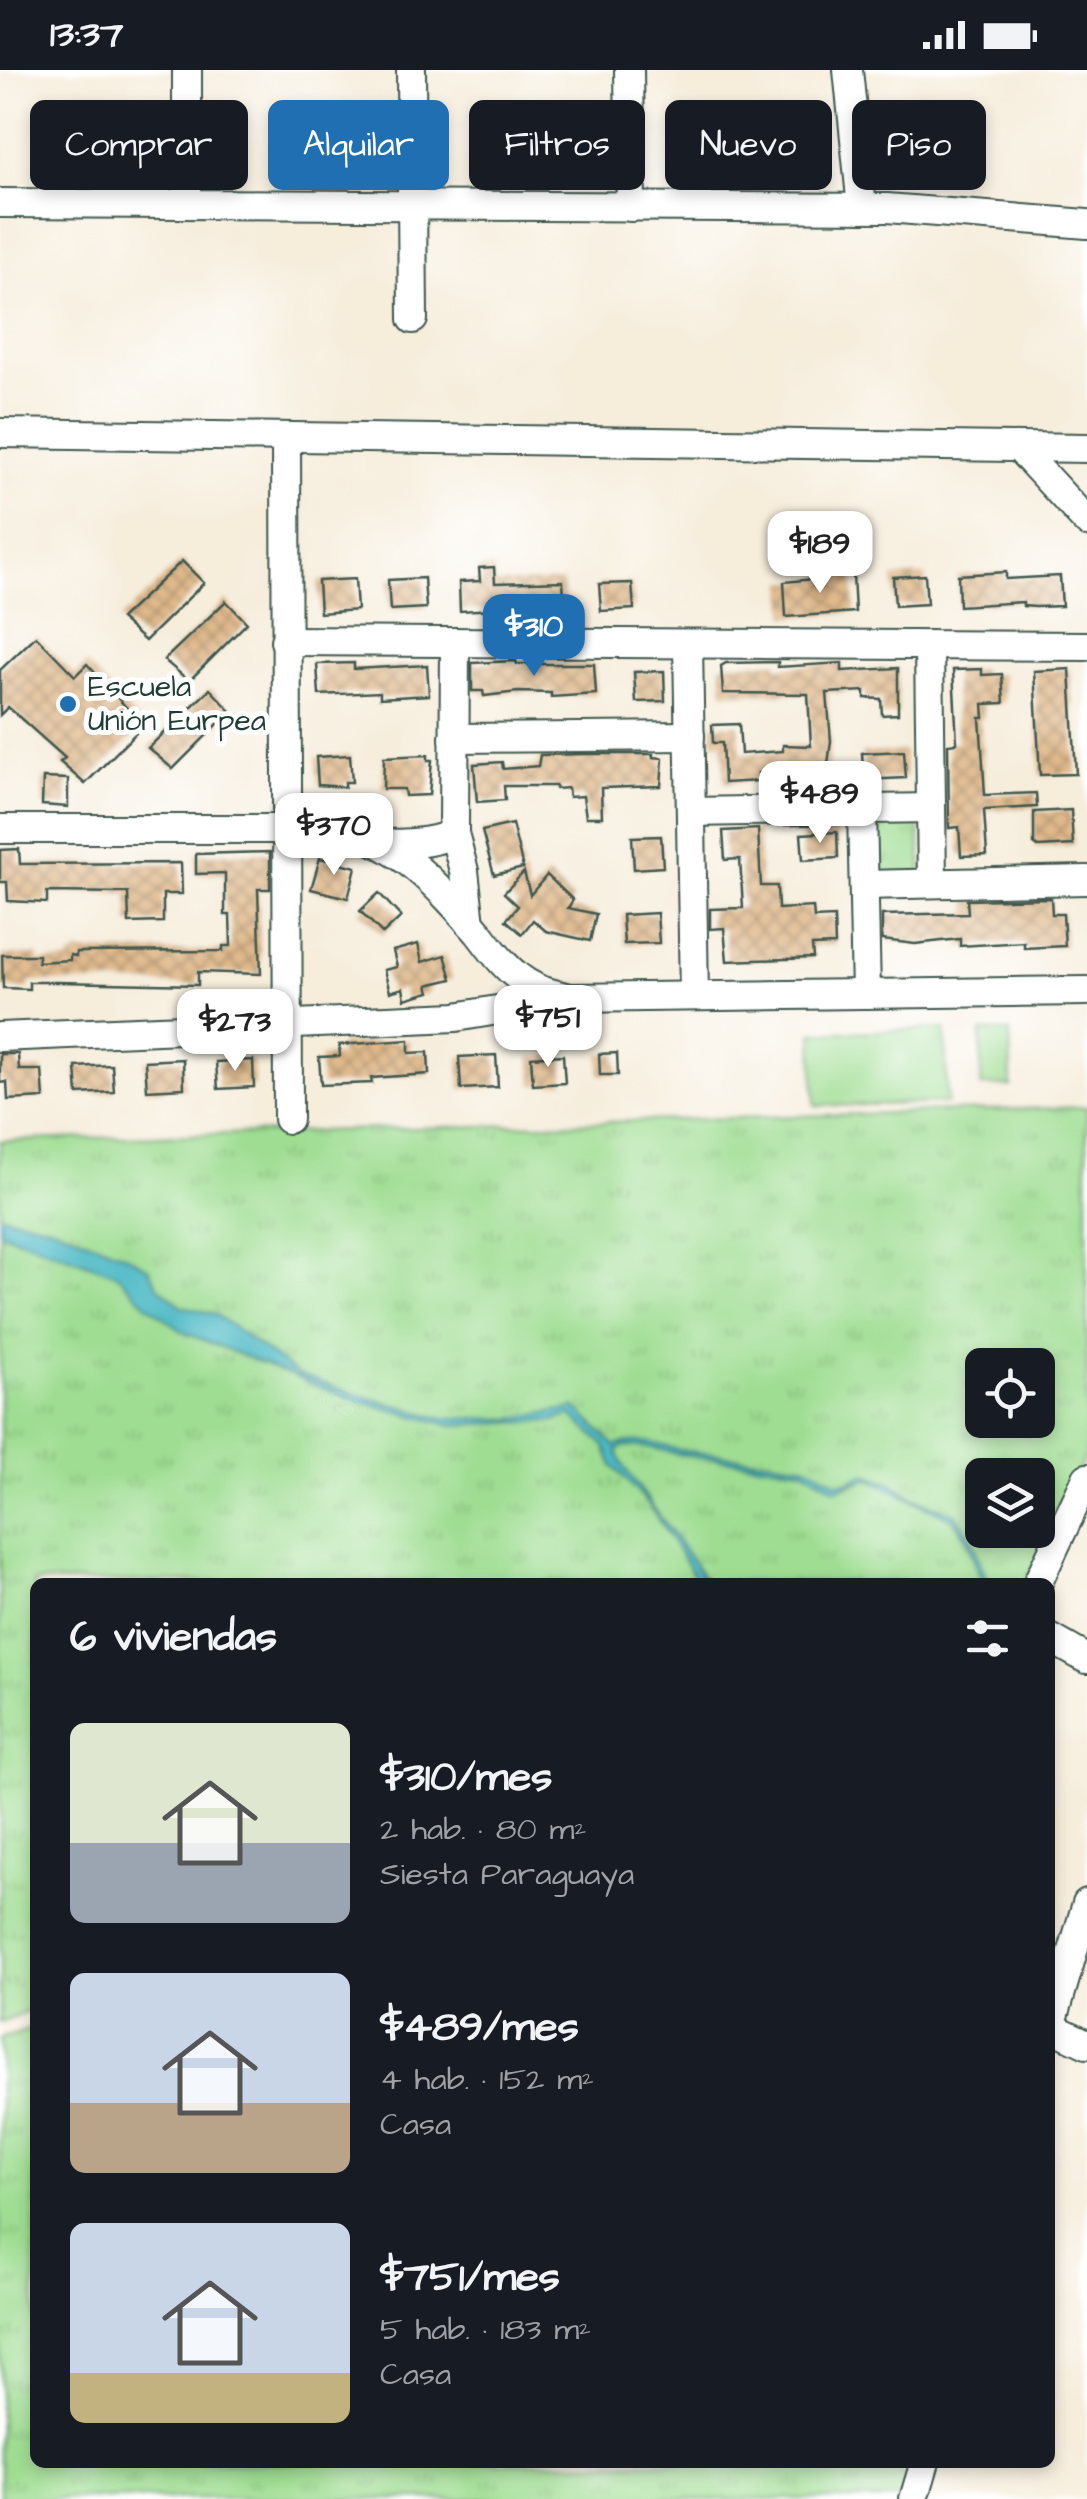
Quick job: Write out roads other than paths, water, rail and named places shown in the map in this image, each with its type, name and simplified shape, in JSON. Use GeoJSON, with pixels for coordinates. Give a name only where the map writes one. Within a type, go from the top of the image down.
{"type":"FeatureCollection","features":[{"type":"Feature","properties":{"kind":"street"},"geometry":{"type":"LineString","coordinates":[[186,204],[187,70]]}},
{"type":"Feature","properties":{"kind":"street"},"geometry":{"type":"LineString","coordinates":[[411,70],[413,319]]}},
{"type":"Feature","properties":{"kind":"street"},"geometry":{"type":"LineString","coordinates":[[629,70],[631,207]]}},
{"type":"Feature","properties":{"kind":"street"},"geometry":{"type":"LineString","coordinates":[[848,70],[862,208]]}},
{"type":"Feature","properties":{"kind":"street"},"geometry":{"type":"LineString","coordinates":[[0,204],[862,208],[1087,224]]}},
{"type":"Feature","properties":{"kind":"street"},"geometry":{"type":"LineString","coordinates":[[0,434],[1087,448]]}},
{"type":"Feature","properties":{"kind":"street"},"geometry":{"type":"LineString","coordinates":[[286,437],[288,1119]]}},
{"type":"Feature","properties":{"kind":"street"},"geometry":{"type":"LineString","coordinates":[[1018,447],[1087,522]]}},
{"type":"Feature","properties":{"kind":"street"},"geometry":{"type":"LineString","coordinates":[[285,641],[1087,646]]}},
{"type":"Feature","properties":{"kind":"street"},"geometry":{"type":"LineString","coordinates":[[455,642],[454,820],[470,924]]}},
{"type":"Feature","properties":{"kind":"street"},"geometry":{"type":"LineString","coordinates":[[688,644],[694,996]]}},
{"type":"Feature","properties":{"kind":"street"},"geometry":{"type":"LineString","coordinates":[[929,645],[932,883]]}},
{"type":"Feature","properties":{"kind":"street"},"geometry":{"type":"LineString","coordinates":[[454,738],[690,736]]}},
{"type":"Feature","properties":{"kind":"street"},"geometry":{"type":"LineString","coordinates":[[691,812],[931,808]]}},
{"type":"Feature","properties":{"kind":"street"},"geometry":{"type":"LineString","coordinates":[[862,809],[866,994]]}},
{"type":"Feature","properties":{"kind":"street"},"geometry":{"type":"LineString","coordinates":[[0,829],[339,828],[397,845],[443,838],[451,831],[454,820]]}},
{"type":"Feature","properties":{"kind":"street"},"geometry":{"type":"LineString","coordinates":[[380,842],[415,865],[515,974],[530,986],[571,998]]}},
{"type":"Feature","properties":{"kind":"street"},"geometry":{"type":"LineString","coordinates":[[864,884],[1087,880]]}},
{"type":"Feature","properties":{"kind":"street"},"geometry":{"type":"LineString","coordinates":[[0,1038],[456,1017],[571,998],[1087,991]]}},
{"type":"Feature","properties":{"kind":"street"},"geometry":{"type":"LineString","coordinates":[[1040,1578],[1087,1478]]}},
{"type":"Feature","properties":{"kind":"street"},"geometry":{"type":"LineString","coordinates":[[1055,1641],[1087,1659]]}},
{"type":"Feature","properties":{"kind":"street"},"geometry":{"type":"LineString","coordinates":[[1055,2015],[1087,1903]]}},
{"type":"Feature","properties":{"kind":"street"},"geometry":{"type":"LineString","coordinates":[[1055,2031],[1087,2044]]}},
{"type":"Feature","properties":{"kind":"street"},"geometry":{"type":"LineString","coordinates":[[914,2499],[923,2468]]}},
{"type":"Feature","properties":{"kind":"water"},"geometry":{"type":"Polygon","coordinates":[[[0,1215],[55,1227],[128,1256],[148,1268],[158,1286],[182,1306],[215,1314],[297,1374],[355,1394],[441,1418],[511,1419],[576,1408],[615,1446],[647,1442],[679,1450],[807,1465],[838,1483],[864,1474],[892,1483],[912,1497],[955,1514],[965,1534],[952,1519],[871,1479],[835,1489],[804,1469],[624,1446],[617,1451],[622,1464],[704,1578],[695,1578],[649,1505],[613,1466],[605,1446],[571,1415],[553,1421],[450,1425],[353,1400],[183,1332],[145,1303],[117,1274],[0,1232],[0,1215]]]}},
{"type":"Feature","properties":{"kind":"water"},"geometry":{"type":"Polygon","coordinates":[[[970,1548],[975,1548],[986,1578],[981,1578],[970,1548]]]}},
{"type":"Feature","properties":{"kind":"place","name":"Escuela Unión Eurpea"},"geometry":{"type":"Point","coordinates":[68,704]}}]}
